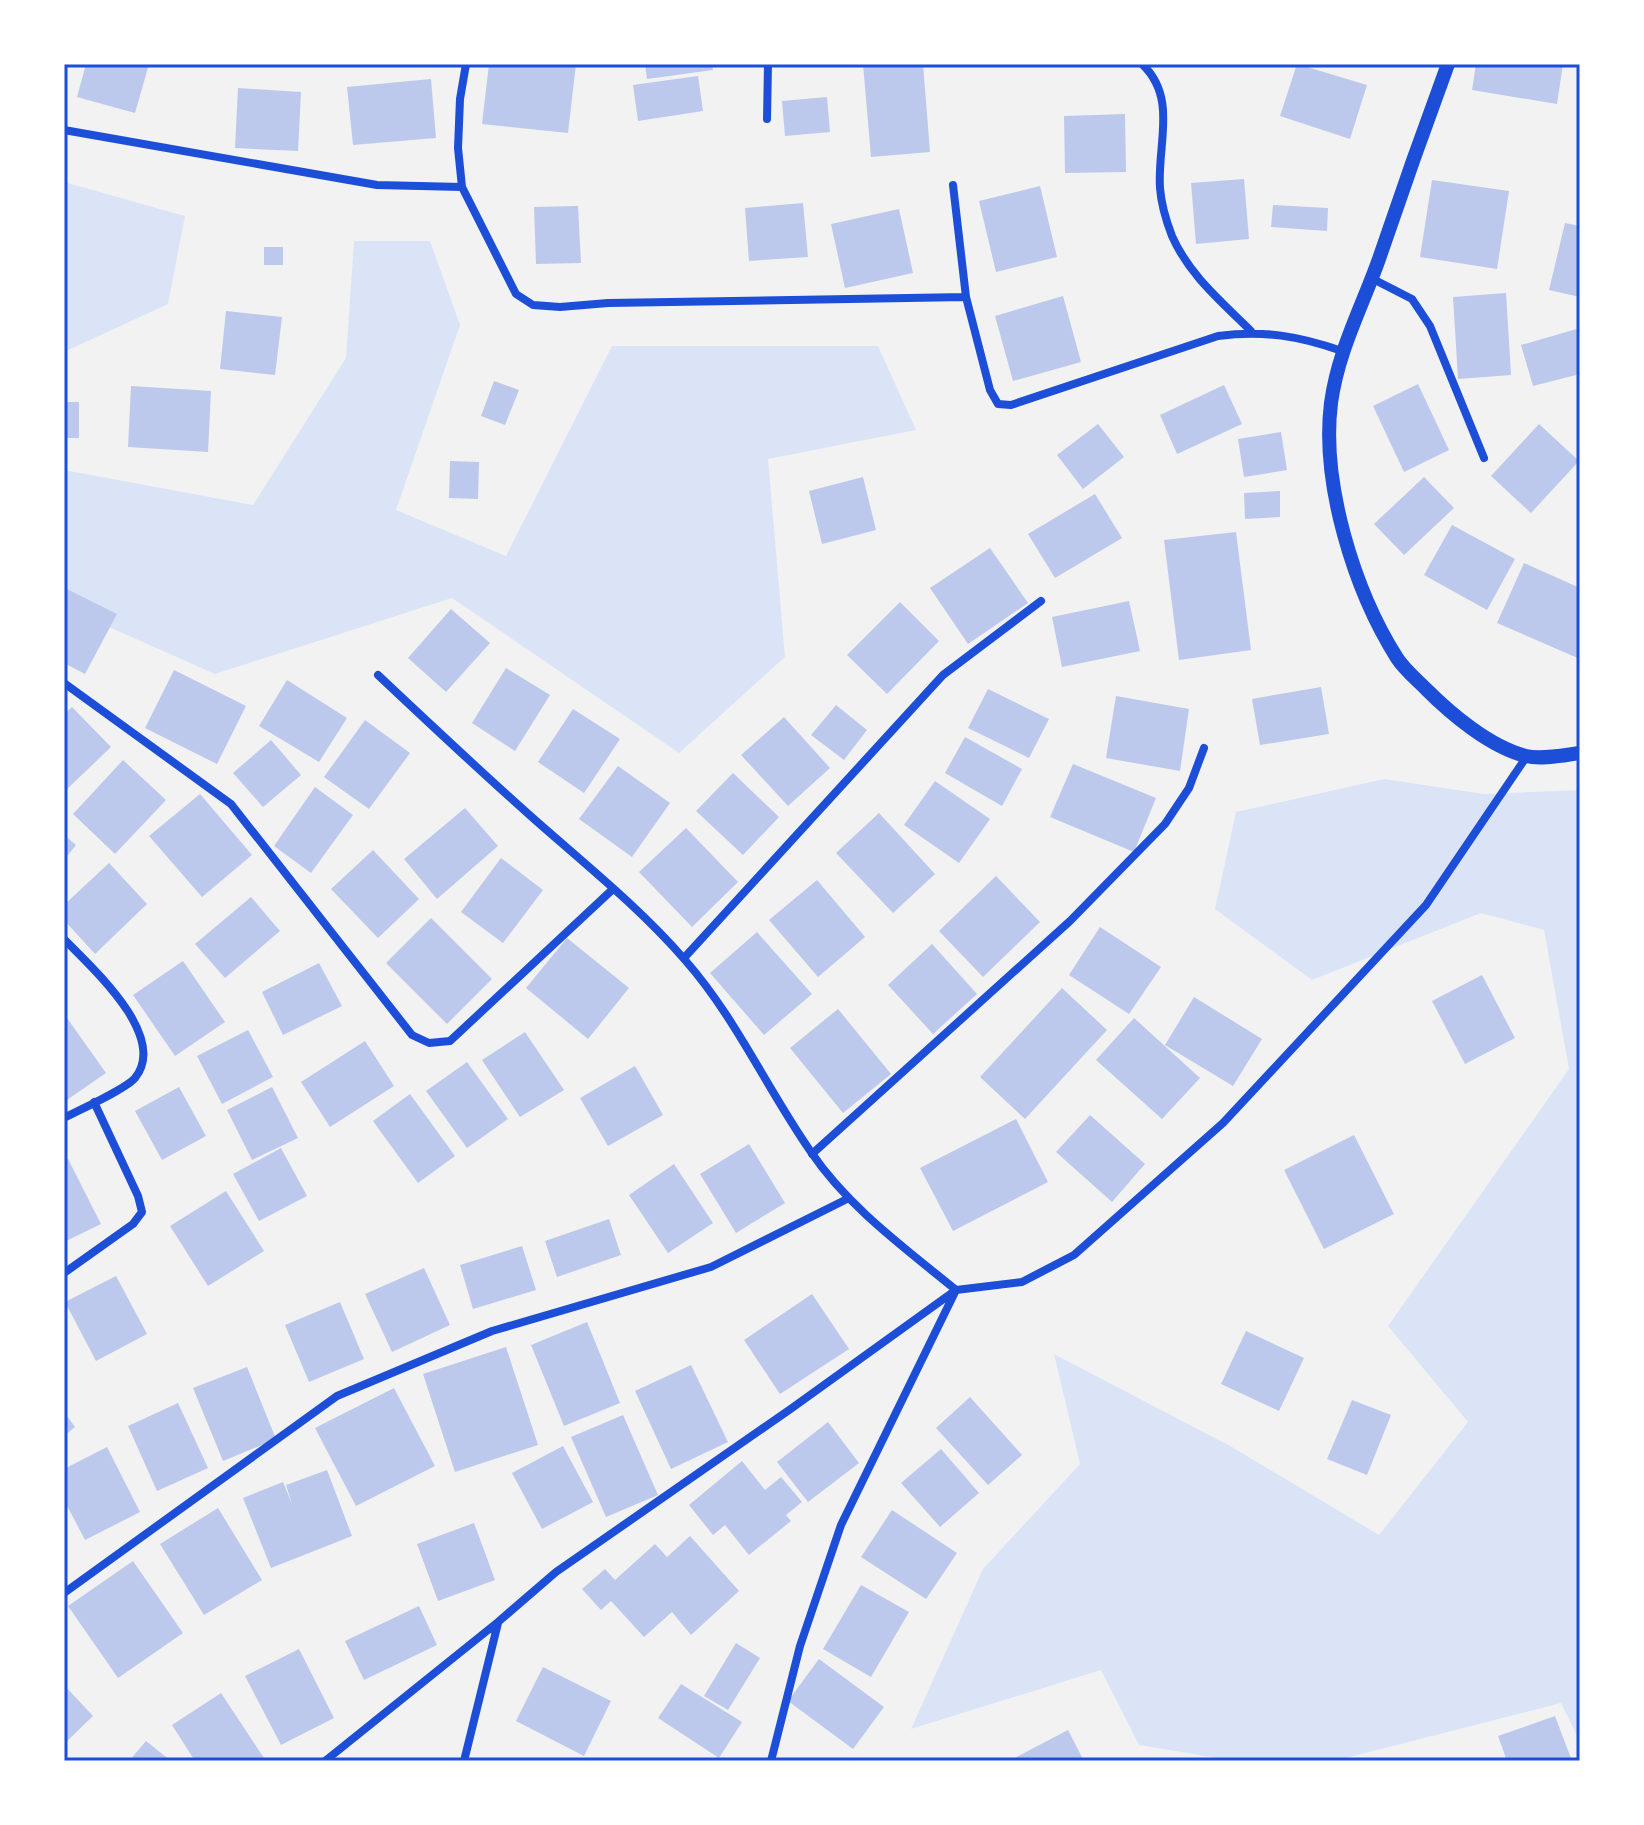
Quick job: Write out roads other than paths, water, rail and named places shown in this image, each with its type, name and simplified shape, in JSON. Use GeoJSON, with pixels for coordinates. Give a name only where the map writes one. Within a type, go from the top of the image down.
{"type":"FeatureCollection","features":[{"type":"Feature","properties":{"kind":"street"},"geometry":{"type":"LineString","coordinates":[[466,64],[460,99],[458,148],[462,187],[516,294],[533,305],[560,307],[608,303],[966,297]]}},
{"type":"Feature","properties":{"kind":"street"},"geometry":{"type":"LineString","coordinates":[[767,119],[768,64]]}},
{"type":"Feature","properties":{"kind":"street"},"geometry":{"type":"LineString","coordinates":[[1142,64],[1152,73],[1165,104],[1160,189],[1171,235],[1191,270],[1251,331]]}},
{"type":"Feature","properties":{"kind":"street"},"geometry":{"type":"LineString","coordinates":[[1448,64],[1342,351],[1331,403],[1330,438],[1339,519],[1366,600],[1398,660],[1448,712],[1491,740],[1527,756],[1580,753]]}},
{"type":"Feature","properties":{"kind":"street"},"geometry":{"type":"LineString","coordinates":[[64,130],[377,185],[462,187]]}},
{"type":"Feature","properties":{"kind":"street"},"geometry":{"type":"LineString","coordinates":[[953,185],[966,297],[990,390],[998,404],[1011,405],[1218,336],[1251,331],[1309,339],[1342,351]]}},
{"type":"Feature","properties":{"kind":"street"},"geometry":{"type":"LineString","coordinates":[[1371,278],[1412,299],[1430,326],[1484,458]]}},
{"type":"Feature","properties":{"kind":"street"},"geometry":{"type":"LineString","coordinates":[[684,958],[943,675],[1041,601]]}},
{"type":"Feature","properties":{"kind":"street"},"geometry":{"type":"LineString","coordinates":[[378,675],[613,889],[684,958],[725,1009],[812,1154],[849,1198],[886,1233],[956,1290]]}},
{"type":"Feature","properties":{"kind":"street"},"geometry":{"type":"LineString","coordinates":[[64,683],[231,804],[412,1035],[429,1043],[450,1041],[613,889]]}},
{"type":"Feature","properties":{"kind":"street"},"geometry":{"type":"LineString","coordinates":[[812,1154],[1070,921],[1155,834],[1189,788],[1204,748]]}},
{"type":"Feature","properties":{"kind":"street"},"geometry":{"type":"LineString","coordinates":[[325,1761],[556,1572],[956,1290],[1022,1282],[1074,1255],[1223,1123],[1426,905],[1527,756]]}},
{"type":"Feature","properties":{"kind":"street"},"geometry":{"type":"LineString","coordinates":[[64,939],[111,988],[142,1035],[143,1060],[135,1079],[64,1118]]}},
{"type":"Feature","properties":{"kind":"street"},"geometry":{"type":"LineString","coordinates":[[64,1273],[133,1224],[142,1212],[138,1196],[94,1102]]}},
{"type":"Feature","properties":{"kind":"street"},"geometry":{"type":"LineString","coordinates":[[64,1593],[337,1396],[492,1331],[711,1267],[849,1198]]}},
{"type":"Feature","properties":{"kind":"street"},"geometry":{"type":"LineString","coordinates":[[771,1761],[800,1646],[841,1525],[956,1290]]}},
{"type":"Feature","properties":{"kind":"street"},"geometry":{"type":"LineString","coordinates":[[464,1761],[498,1622]]}}]}
